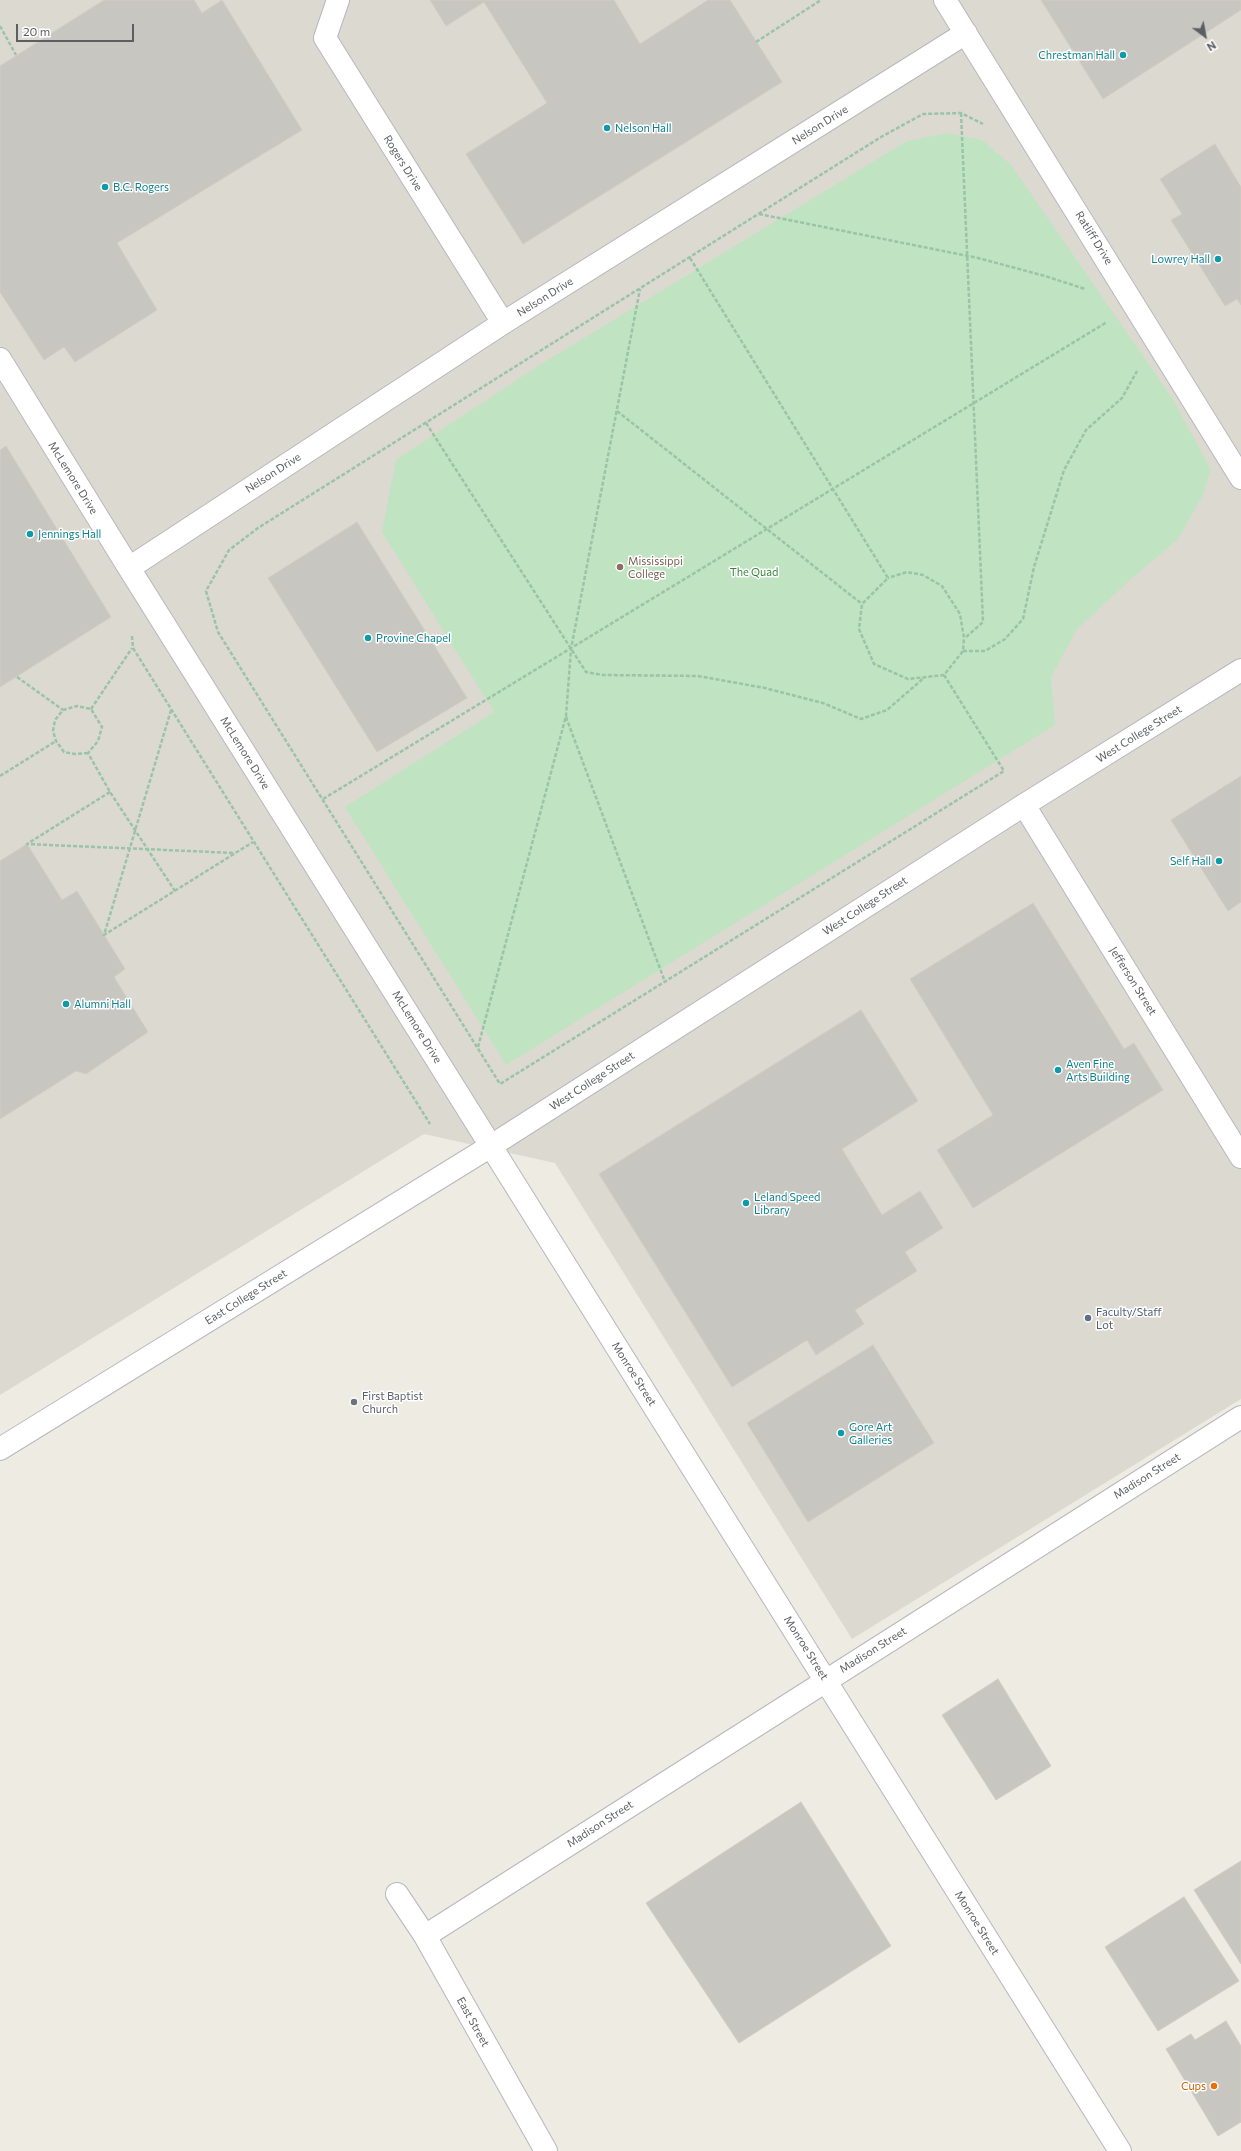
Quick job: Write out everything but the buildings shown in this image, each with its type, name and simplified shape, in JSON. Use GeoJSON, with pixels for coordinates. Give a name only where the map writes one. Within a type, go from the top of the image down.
{"type":"FeatureCollection","features":[{"type":"Feature","properties":{"kind":"street","name":"Rogers Drive"},"geometry":{"type":"LineString","coordinates":[[338,0],[325,38],[503,323]]}},
{"type":"Feature","properties":{"kind":"street","name":"Ratliff Drive"},"geometry":{"type":"LineString","coordinates":[[945,0],[1241,478]]}},
{"type":"Feature","properties":{"kind":"street","name":"Nelson Drive"},"geometry":{"type":"LineString","coordinates":[[128,568],[503,323],[966,33]]}},
{"type":"Feature","properties":{"kind":"street","name":"McLemore Drive"},"geometry":{"type":"LineString","coordinates":[[0,359],[128,568],[491,1146]]}},
{"type":"Feature","properties":{"kind":"street","name":"West College Street"},"geometry":{"type":"LineString","coordinates":[[491,1146],[1024,805],[1241,670]]}},
{"type":"Feature","properties":{"kind":"street","name":"Jefferson Street"},"geometry":{"type":"LineString","coordinates":[[1024,805],[1241,1157]]}},
{"type":"Feature","properties":{"kind":"street","name":"East College Street"},"geometry":{"type":"LineString","coordinates":[[0,1449],[491,1146]]}},
{"type":"Feature","properties":{"kind":"street","name":"Monroe Street"},"geometry":{"type":"LineString","coordinates":[[491,1146],[1120,2151]]}},
{"type":"Feature","properties":{"kind":"street","name":"Madison Street"},"geometry":{"type":"LineString","coordinates":[[425,1936],[1241,1417]]}},
{"type":"Feature","properties":{"kind":"street","name":"East Street"},"geometry":{"type":"LineString","coordinates":[[397,1894],[425,1936],[546,2151]]}},
{"type":"Feature","properties":{"kind":"path"},"geometry":{"type":"LineString","coordinates":[[756,42],[821,0]]}},
{"type":"Feature","properties":{"kind":"path"},"geometry":{"type":"LineString","coordinates":[[0,26],[16,55]]}},
{"type":"Feature","properties":{"kind":"path"},"geometry":{"type":"LineString","coordinates":[[944,675],[1004,771],[500,1084],[218,632],[206,591],[229,550],[258,528],[881,137],[923,114],[961,113],[983,622],[964,638]]}},
{"type":"Feature","properties":{"kind":"path"},"geometry":{"type":"LineString","coordinates":[[759,214],[968,256],[1045,276],[1090,291]]}},
{"type":"Feature","properties":{"kind":"path"},"geometry":{"type":"LineString","coordinates":[[690,258],[888,578]]}},
{"type":"Feature","properties":{"kind":"path"},"geometry":{"type":"LineString","coordinates":[[478,1048],[566,716],[571,649],[640,288]]}},
{"type":"Feature","properties":{"kind":"path"},"geometry":{"type":"LineString","coordinates":[[323,799],[1108,322]]}},
{"type":"Feature","properties":{"kind":"path"},"geometry":{"type":"LineString","coordinates":[[963,651],[985,651],[1005,639],[1023,619],[1034,566],[1064,470],[1086,430],[1122,398],[1143,360],[1148,327]]}},
{"type":"Feature","properties":{"kind":"path"},"geometry":{"type":"LineString","coordinates":[[617,411],[862,604]]}},
{"type":"Feature","properties":{"kind":"path"},"geometry":{"type":"LineString","coordinates":[[426,423],[586,672],[602,675],[705,678],[765,688],[823,703],[861,719],[887,710],[926,677]]}},
{"type":"Feature","properties":{"kind":"path"},"geometry":{"type":"LineString","coordinates":[[907,572],[923,575],[942,586],[960,614],[964,638],[963,651],[944,675],[908,679],[874,664],[859,629],[862,604],[888,578],[907,572]]}},
{"type":"Feature","properties":{"kind":"path"},"geometry":{"type":"LineString","coordinates":[[150,601],[132,627],[132,648],[430,1124]]}},
{"type":"Feature","properties":{"kind":"path"},"geometry":{"type":"LineString","coordinates":[[91,709],[132,648]]}},
{"type":"Feature","properties":{"kind":"path"},"geometry":{"type":"LineString","coordinates":[[16,677],[63,710]]}},
{"type":"Feature","properties":{"kind":"path"},"geometry":{"type":"LineString","coordinates":[[77,706],[91,709],[102,726],[98,741],[88,753],[75,754],[64,752],[56,741],[53,731],[55,720],[63,710],[77,706]]}},
{"type":"Feature","properties":{"kind":"path"},"geometry":{"type":"LineString","coordinates":[[171,710],[104,935],[254,842]]}},
{"type":"Feature","properties":{"kind":"path"},"geometry":{"type":"LineString","coordinates":[[566,716],[665,982]]}},
{"type":"Feature","properties":{"kind":"path"},"geometry":{"type":"LineString","coordinates":[[0,776],[56,741]]}},
{"type":"Feature","properties":{"kind":"path"},"geometry":{"type":"LineString","coordinates":[[88,753],[110,792],[175,891]]}},
{"type":"Feature","properties":{"kind":"path"},"geometry":{"type":"LineString","coordinates":[[110,792],[28,844],[236,853]]}},
{"type":"Feature","properties":{"kind":"shaded area","name":"Mississippi College"},"geometry":{"type":"Polygon","coordinates":[[[0,0],[1241,0],[1241,1399],[852,1639],[555,1163],[424,1134],[0,1395],[0,0]]]}},
{"type":"Feature","properties":{"kind":"green space","name":"The Quad"},"geometry":{"type":"Polygon","coordinates":[[[947,133],[982,140],[1011,165],[1172,398],[1211,470],[1203,494],[1178,539],[1132,578],[1077,629],[1051,677],[1055,725],[506,1065],[345,807],[494,712],[382,532],[396,460],[538,366],[907,141],[947,133]]]}},
{"type":"Feature","properties":{"kind":"place","name":"Chrestman Hall"},"geometry":{"type":"Point","coordinates":[1123,55]}},
{"type":"Feature","properties":{"kind":"place","name":"Nelson Hall"},"geometry":{"type":"Point","coordinates":[607,128]}},
{"type":"Feature","properties":{"kind":"place","name":"B.C. Rogers"},"geometry":{"type":"Point","coordinates":[105,187]}},
{"type":"Feature","properties":{"kind":"place","name":"Lowrey Hall"},"geometry":{"type":"Point","coordinates":[1218,259]}},
{"type":"Feature","properties":{"kind":"place","name":"Jennings Hall"},"geometry":{"type":"Point","coordinates":[30,534]}},
{"type":"Feature","properties":{"kind":"place","name":"Mississippi College"},"geometry":{"type":"Point","coordinates":[620,567]}},
{"type":"Feature","properties":{"kind":"place","name":"Provine Chapel"},"geometry":{"type":"Point","coordinates":[368,638]}},
{"type":"Feature","properties":{"kind":"place","name":"Self Hall"},"geometry":{"type":"Point","coordinates":[1219,861]}},
{"type":"Feature","properties":{"kind":"place","name":"Alumni Hall"},"geometry":{"type":"Point","coordinates":[66,1004]}},
{"type":"Feature","properties":{"kind":"place","name":"Aven Fine Arts Building"},"geometry":{"type":"Point","coordinates":[1058,1070]}},
{"type":"Feature","properties":{"kind":"place","name":"Leland Speed Library"},"geometry":{"type":"Point","coordinates":[746,1203]}},
{"type":"Feature","properties":{"kind":"place","name":"Faculty/Staff Lot"},"geometry":{"type":"Point","coordinates":[1088,1318]}},
{"type":"Feature","properties":{"kind":"place","name":"First Baptist Church"},"geometry":{"type":"Point","coordinates":[354,1402]}},
{"type":"Feature","properties":{"kind":"place","name":"Gore Art Galleries"},"geometry":{"type":"Point","coordinates":[841,1433]}},
{"type":"Feature","properties":{"kind":"place","name":"Cups"},"geometry":{"type":"Point","coordinates":[1214,2086]}}]}
